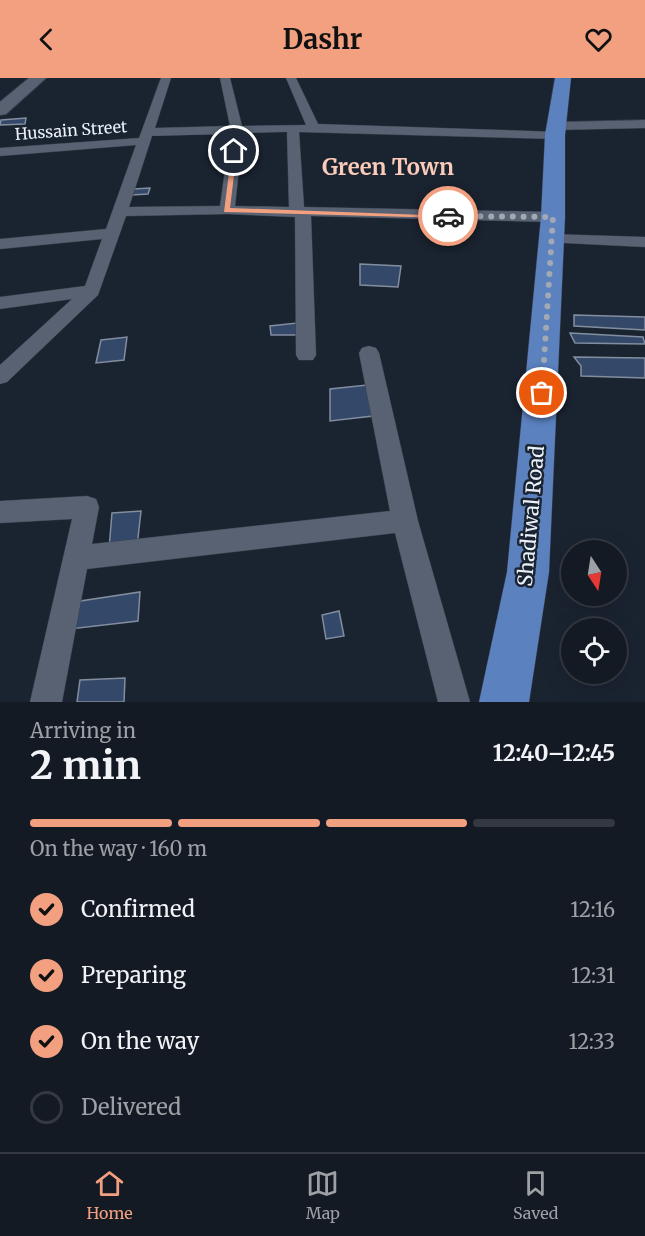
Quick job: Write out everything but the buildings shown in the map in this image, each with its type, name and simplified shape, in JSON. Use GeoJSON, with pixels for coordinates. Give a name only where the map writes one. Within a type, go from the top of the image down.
{"type":"FeatureCollection","features":[{"type":"Feature","properties":{"kind":"main road","name":"Shadiwal Road"},"geometry":{"type":"LineString","coordinates":[[504,702],[528,572],[556,130],[563,78]]}},
{"type":"Feature","properties":{"kind":"street"},"geometry":{"type":"LineString","coordinates":[[0,110],[38,78]]}},
{"type":"Feature","properties":{"kind":"street"},"geometry":{"type":"LineString","coordinates":[[0,377],[92,291],[122,212],[166,78]]}},
{"type":"Feature","properties":{"kind":"street"},"geometry":{"type":"LineString","coordinates":[[225,78],[237,131],[226,210]]}},
{"type":"Feature","properties":{"kind":"street"},"geometry":{"type":"LineString","coordinates":[[291,78],[314,128]]}},
{"type":"Feature","properties":{"kind":"street","name":"Hussain Street"},"geometry":{"type":"LineString","coordinates":[[0,152],[146,137],[237,131],[314,128],[556,130],[645,124]]}},
{"type":"Feature","properties":{"kind":"street"},"geometry":{"type":"LineString","coordinates":[[293,129],[300,213],[306,355]]}},
{"type":"Feature","properties":{"kind":"street"},"geometry":{"type":"LineString","coordinates":[[122,212],[226,210],[300,213],[551,228],[645,242]]}},
{"type":"Feature","properties":{"kind":"street"},"geometry":{"type":"LineString","coordinates":[[0,244],[114,233]]}},
{"type":"Feature","properties":{"kind":"street"},"geometry":{"type":"LineString","coordinates":[[0,303],[92,291]]}},
{"type":"Feature","properties":{"kind":"street"},"geometry":{"type":"LineString","coordinates":[[369,353],[405,521],[454,702]]}},
{"type":"Feature","properties":{"kind":"street"},"geometry":{"type":"LineString","coordinates":[[0,512],[87,507],[46,702]]}},
{"type":"Feature","properties":{"kind":"street"},"geometry":{"type":"LineString","coordinates":[[76,558],[405,521]]}},
{"type":"Feature","properties":{"kind":"way so far"},"geometry":{"type":"LineString","coordinates":[[448,216],[553,217],[542,393]]}},
{"type":"Feature","properties":{"kind":"district","name":"Green Town"},"geometry":{"type":"Point","coordinates":[388,167]}},
{"type":"Feature","properties":{"kind":"route"},"geometry":{"type":"LineString","coordinates":[[234,151],[226,210],[448,216]]}}]}
